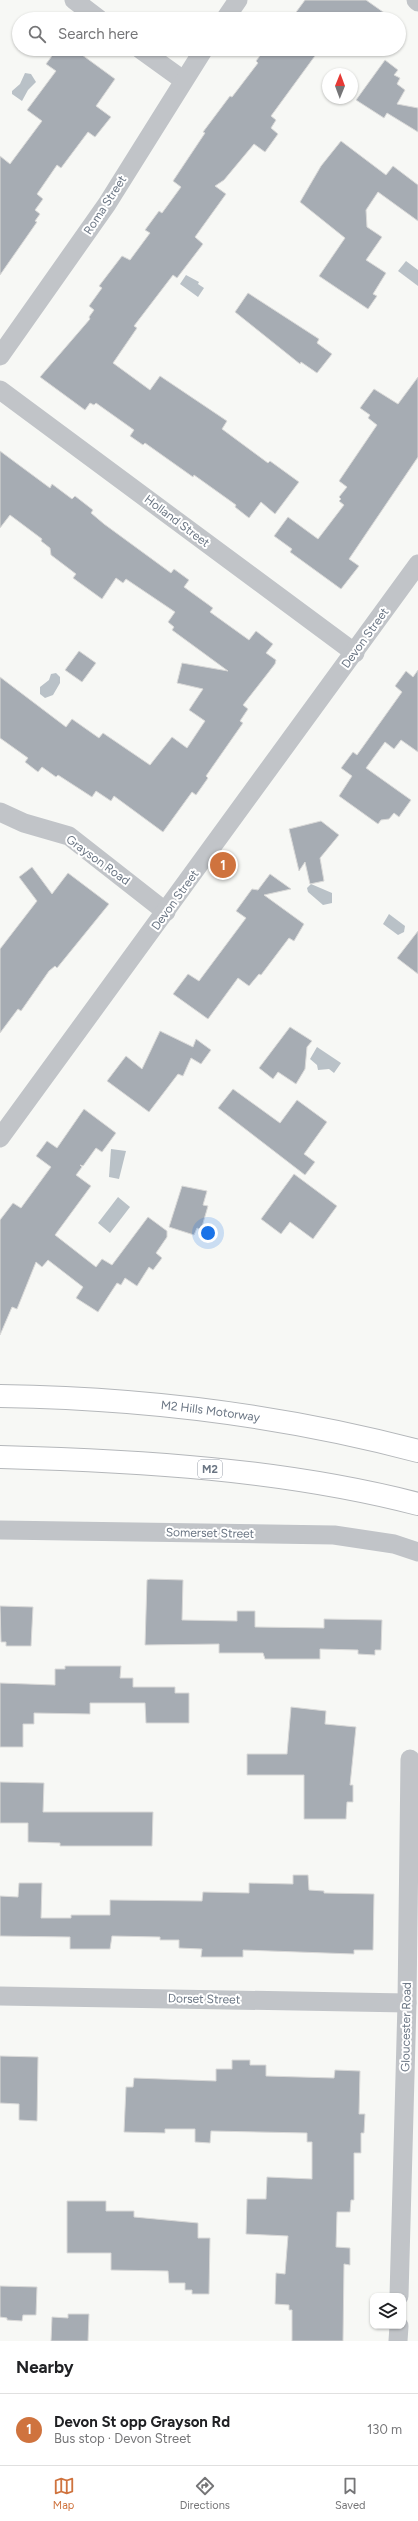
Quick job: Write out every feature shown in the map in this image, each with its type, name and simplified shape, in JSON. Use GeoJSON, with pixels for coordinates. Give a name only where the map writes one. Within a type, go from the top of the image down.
{"type":"FeatureCollection","features":[{"type":"Feature","properties":{"kind":"highway","name":"M2 Hills Motorway"},"geometry":{"type":"LineString","coordinates":[[0,1396],[161,1405],[268,1419],[418,1451]]}},
{"type":"Feature","properties":{"kind":"highway","name":"M2"},"geometry":{"type":"LineString","coordinates":[[0,1457],[91,1460],[205,1468],[302,1481],[418,1504]]}},
{"type":"Feature","properties":{"kind":"street"},"geometry":{"type":"LineString","coordinates":[[74,0],[90,12]]}},
{"type":"Feature","properties":{"kind":"street"},"geometry":{"type":"LineString","coordinates":[[230,12],[238,0]]}},
{"type":"Feature","properties":{"kind":"street"},"geometry":{"type":"LineString","coordinates":[[149,56],[182,80]]}},
{"type":"Feature","properties":{"kind":"street","name":"Roma Street"},"geometry":{"type":"LineString","coordinates":[[0,356],[107,204],[182,80],[199,56]]}},
{"type":"Feature","properties":{"kind":"street","name":"Holland Street"},"geometry":{"type":"LineString","coordinates":[[0,390],[355,653]]}},
{"type":"Feature","properties":{"kind":"street","name":"Devon Street"},"geometry":{"type":"LineString","coordinates":[[0,1138],[355,653],[418,564]]}},
{"type":"Feature","properties":{"kind":"street","name":"Grayson Road"},"geometry":{"type":"LineString","coordinates":[[0,812],[24,824],[69,836],[166,912]]}},
{"type":"Feature","properties":{"kind":"street","name":"Somerset Street"},"geometry":{"type":"LineString","coordinates":[[0,1530],[334,1535],[394,1544],[418,1552]]}},
{"type":"Feature","properties":{"kind":"street","name":"Gloucester Road"},"geometry":{"type":"LineString","coordinates":[[399,2293],[407,2003],[410,1759]]}},
{"type":"Feature","properties":{"kind":"street","name":"Dorset Street"},"geometry":{"type":"LineString","coordinates":[[0,1996],[407,2003]]}},
{"type":"Feature","properties":{"kind":"street"},"geometry":{"type":"LineString","coordinates":[[398,2341],[399,2329]]}},
{"type":"Feature","properties":{"kind":"shaded area"},"geometry":{"type":"Polygon","coordinates":[[[25,73],[31,74],[36,82],[28,90],[22,101],[12,94],[12,91],[20,84],[25,73]]]}},
{"type":"Feature","properties":{"kind":"shaded area"},"geometry":{"type":"Polygon","coordinates":[[[406,261],[418,270],[418,286],[398,271],[406,261]]]}},
{"type":"Feature","properties":{"kind":"shaded area"},"geometry":{"type":"Polygon","coordinates":[[[186,275],[199,282],[198,284],[204,288],[198,297],[180,284],[186,275]]]}},
{"type":"Feature","properties":{"kind":"shaded area"},"geometry":{"type":"Polygon","coordinates":[[[56,673],[60,677],[60,683],[53,695],[45,698],[40,694],[40,687],[49,680],[51,674],[56,673]]]}},
{"type":"Feature","properties":{"kind":"shaded area"},"geometry":{"type":"Polygon","coordinates":[[[311,884],[332,893],[332,903],[323,905],[308,892],[307,888],[311,884]]]}},
{"type":"Feature","properties":{"kind":"shaded area"},"geometry":{"type":"Polygon","coordinates":[[[389,914],[405,926],[404,932],[398,935],[383,924],[389,914]]]}},
{"type":"Feature","properties":{"kind":"shaded area"},"geometry":{"type":"Polygon","coordinates":[[[317,1047],[341,1063],[334,1073],[329,1069],[318,1070],[317,1065],[310,1059],[317,1047]]]}},
{"type":"Feature","properties":{"kind":"shaded area"},"geometry":{"type":"Polygon","coordinates":[[[111,1149],[126,1151],[119,1179],[109,1177],[111,1149]]]}},
{"type":"Feature","properties":{"kind":"shaded area"},"geometry":{"type":"Polygon","coordinates":[[[118,1197],[130,1207],[110,1233],[98,1223],[118,1197]]]}},
{"type":"Feature","properties":{"kind":"building"},"geometry":{"type":"Polygon","coordinates":[[[305,0],[366,0],[383,12],[296,12],[305,0]]]}},
{"type":"Feature","properties":{"kind":"building"},"geometry":{"type":"Polygon","coordinates":[[[52,56],[84,56],[115,79],[96,106],[111,117],[95,137],[88,132],[61,168],[57,165],[37,194],[43,199],[35,210],[40,214],[35,221],[37,222],[0,275],[0,156],[10,164],[42,121],[27,110],[56,71],[46,64],[52,56]]]}},
{"type":"Feature","properties":{"kind":"building"},"geometry":{"type":"Polygon","coordinates":[[[260,56],[315,56],[271,116],[276,120],[271,128],[278,134],[265,152],[254,144],[224,180],[215,186],[226,194],[195,237],[203,244],[177,278],[173,275],[134,326],[137,328],[113,363],[150,390],[160,376],[227,421],[222,429],[268,463],[270,461],[299,482],[275,514],[261,502],[249,518],[235,507],[236,505],[194,475],[193,477],[145,443],[143,445],[130,436],[134,430],[96,403],[94,405],[90,403],[85,410],[40,377],[90,319],[89,317],[94,310],[89,306],[102,288],[99,286],[122,256],[130,260],[150,233],[145,230],[159,211],[162,213],[181,187],[173,181],[205,133],[203,132],[230,96],[232,97],[258,63],[256,61],[260,56]]]}},
{"type":"Feature","properties":{"kind":"building"},"geometry":{"type":"Polygon","coordinates":[[[385,60],[398,70],[394,75],[400,78],[397,84],[405,90],[397,104],[418,108],[418,132],[387,113],[384,118],[358,101],[358,97],[385,60]]]}},
{"type":"Feature","properties":{"kind":"building"},"geometry":{"type":"Polygon","coordinates":[[[341,141],[386,175],[393,166],[418,185],[418,221],[378,192],[366,210],[367,227],[382,237],[366,260],[386,273],[373,294],[377,296],[368,309],[319,276],[345,238],[300,202],[321,166],[341,141]]]}},
{"type":"Feature","properties":{"kind":"building"},"geometry":{"type":"Polygon","coordinates":[[[248,293],[319,339],[317,343],[332,354],[317,373],[301,362],[300,364],[235,312],[248,293]]]}},
{"type":"Feature","properties":{"kind":"building"},"geometry":{"type":"Polygon","coordinates":[[[418,377],[418,457],[349,559],[359,566],[341,589],[290,552],[292,549],[274,536],[288,517],[318,539],[344,505],[339,501],[341,499],[339,497],[347,487],[339,481],[377,425],[368,418],[370,415],[360,408],[374,389],[398,404],[418,377]]]}},
{"type":"Feature","properties":{"kind":"building"},"geometry":{"type":"Polygon","coordinates":[[[0,451],[50,488],[52,484],[72,499],[75,496],[93,510],[91,513],[104,524],[171,573],[174,569],[189,580],[184,587],[213,608],[210,612],[249,640],[256,631],[273,644],[266,653],[276,660],[275,664],[243,705],[248,709],[240,721],[243,723],[206,776],[208,778],[196,795],[192,792],[163,832],[114,796],[111,801],[96,791],[92,797],[58,775],[56,777],[42,767],[38,772],[25,762],[28,758],[0,738],[0,677],[66,727],[72,719],[99,738],[103,733],[150,765],[172,737],[187,748],[205,721],[189,710],[203,689],[177,683],[182,663],[228,671],[172,630],[174,627],[168,622],[175,612],[126,579],[123,583],[116,578],[102,599],[73,578],[76,574],[51,555],[50,548],[41,541],[42,539],[10,515],[0,528],[0,451]]]}},
{"type":"Feature","properties":{"kind":"building"},"geometry":{"type":"Polygon","coordinates":[[[79,651],[96,663],[82,682],[65,670],[79,651]]]}},
{"type":"Feature","properties":{"kind":"building"},"geometry":{"type":"Polygon","coordinates":[[[418,670],[418,752],[401,740],[394,749],[385,742],[366,768],[411,800],[399,817],[394,813],[389,819],[381,820],[378,824],[339,796],[352,776],[341,768],[353,752],[357,755],[402,692],[395,686],[406,671],[413,677],[418,670]]]}},
{"type":"Feature","properties":{"kind":"building"},"geometry":{"type":"Polygon","coordinates":[[[321,821],[339,835],[320,858],[324,881],[310,884],[305,862],[299,871],[289,829],[321,821]]]}},
{"type":"Feature","properties":{"kind":"building"},"geometry":{"type":"Polygon","coordinates":[[[32,867],[52,894],[68,873],[109,904],[57,968],[55,966],[49,971],[21,1011],[18,1009],[0,1033],[0,949],[37,901],[19,877],[32,867]]]}},
{"type":"Feature","properties":{"kind":"building"},"geometry":{"type":"Polygon","coordinates":[[[270,874],[291,889],[264,895],[304,924],[294,941],[289,938],[261,975],[259,974],[249,986],[238,978],[208,1019],[173,994],[188,974],[199,981],[246,918],[236,911],[252,889],[258,890],[270,874]]]}},
{"type":"Feature","properties":{"kind":"building"},"geometry":{"type":"Polygon","coordinates":[[[418,931],[418,974],[397,958],[418,931]]]}},
{"type":"Feature","properties":{"kind":"building"},"geometry":{"type":"Polygon","coordinates":[[[290,1027],[312,1041],[307,1047],[305,1069],[296,1084],[278,1072],[273,1079],[259,1068],[290,1027]]]}},
{"type":"Feature","properties":{"kind":"building"},"geometry":{"type":"Polygon","coordinates":[[[160,1031],[193,1047],[196,1039],[211,1050],[201,1064],[191,1058],[183,1076],[178,1074],[149,1112],[107,1081],[126,1056],[142,1069],[160,1031]]]}},
{"type":"Feature","properties":{"kind":"building"},"geometry":{"type":"Polygon","coordinates":[[[233,1089],[280,1123],[297,1100],[327,1122],[304,1154],[315,1162],[305,1175],[218,1108],[233,1089]]]}},
{"type":"Feature","properties":{"kind":"building"},"geometry":{"type":"Polygon","coordinates":[[[84,1109],[116,1133],[102,1152],[96,1148],[83,1166],[80,1165],[82,1167],[76,1175],[91,1186],[55,1235],[96,1267],[102,1259],[112,1265],[148,1217],[167,1231],[167,1237],[156,1253],[162,1258],[153,1270],[149,1267],[137,1286],[125,1278],[121,1285],[117,1283],[98,1312],[76,1298],[83,1287],[48,1260],[42,1267],[36,1262],[17,1309],[12,1307],[0,1335],[0,1220],[13,1203],[21,1208],[51,1167],[36,1156],[47,1141],[57,1148],[84,1109]]]}},
{"type":"Feature","properties":{"kind":"building"},"geometry":{"type":"Polygon","coordinates":[[[294,1174],[337,1206],[313,1239],[290,1222],[281,1234],[261,1219],[294,1174]]]}},
{"type":"Feature","properties":{"kind":"building"},"geometry":{"type":"Polygon","coordinates":[[[182,1186],[207,1191],[203,1205],[208,1206],[201,1230],[197,1228],[194,1235],[169,1227],[182,1186]]]}},
{"type":"Feature","properties":{"kind":"building"},"geometry":{"type":"Polygon","coordinates":[[[147,1580],[183,1580],[182,1620],[237,1621],[237,1611],[255,1611],[255,1627],[324,1628],[324,1619],[382,1620],[381,1650],[375,1650],[375,1655],[358,1654],[358,1650],[320,1649],[320,1659],[265,1659],[263,1653],[219,1653],[219,1644],[145,1645],[147,1580]]]}},
{"type":"Feature","properties":{"kind":"building"},"geometry":{"type":"Polygon","coordinates":[[[0,1606],[33,1607],[31,1646],[6,1646],[6,1642],[1,1642],[0,1606]]]}},
{"type":"Feature","properties":{"kind":"building"},"geometry":{"type":"Polygon","coordinates":[[[65,1666],[121,1666],[120,1678],[133,1678],[133,1687],[175,1687],[175,1693],[189,1693],[189,1723],[146,1723],[145,1703],[90,1703],[90,1714],[34,1713],[34,1724],[23,1724],[23,1747],[0,1747],[0,1683],[55,1685],[55,1669],[65,1669],[65,1666]]]}},
{"type":"Feature","properties":{"kind":"building"},"geometry":{"type":"Polygon","coordinates":[[[291,1707],[326,1711],[325,1724],[356,1727],[350,1785],[353,1785],[353,1802],[347,1802],[346,1819],[304,1819],[304,1775],[247,1775],[247,1754],[287,1754],[291,1707]]]}},
{"type":"Feature","properties":{"kind":"building"},"geometry":{"type":"Polygon","coordinates":[[[0,1782],[44,1783],[43,1812],[153,1812],[152,1846],[60,1846],[60,1843],[28,1842],[28,1823],[0,1823],[0,1782]]]}},
{"type":"Feature","properties":{"kind":"building"},"geometry":{"type":"Polygon","coordinates":[[[293,1875],[308,1875],[309,1890],[324,1891],[324,1893],[374,1894],[373,1950],[354,1950],[354,1954],[243,1950],[243,1957],[201,1957],[202,1949],[179,1948],[179,1940],[160,1940],[160,1937],[112,1936],[110,1949],[70,1949],[70,1937],[0,1936],[0,1896],[18,1897],[19,1883],[42,1883],[41,1918],[71,1918],[71,1915],[110,1915],[110,1900],[202,1901],[203,1892],[249,1893],[249,1883],[293,1884],[293,1875]]]}},
{"type":"Feature","properties":{"kind":"building"},"geometry":{"type":"Polygon","coordinates":[[[0,2056],[38,2057],[37,2121],[19,2120],[19,2104],[0,2103],[0,2056]]]}},
{"type":"Feature","properties":{"kind":"building"},"geometry":{"type":"Polygon","coordinates":[[[232,2060],[250,2060],[250,2065],[266,2065],[266,2076],[334,2078],[335,2070],[360,2071],[359,2114],[365,2114],[364,2133],[361,2133],[361,2153],[354,2153],[354,2200],[351,2200],[350,2212],[337,2212],[336,2247],[350,2248],[350,2265],[344,2264],[343,2341],[292,2341],[292,2310],[289,2310],[289,2305],[275,2304],[276,2273],[285,2274],[288,2236],[246,2234],[247,2199],[266,2199],[267,2177],[312,2179],[312,2142],[307,2142],[307,2133],[211,2131],[210,2143],[195,2142],[195,2129],[165,2129],[165,2133],[124,2132],[126,2087],[133,2087],[134,2078],[216,2081],[216,2069],[232,2069],[232,2060]]]}},
{"type":"Feature","properties":{"kind":"building"},"geometry":{"type":"Polygon","coordinates":[[[67,2201],[106,2201],[106,2211],[134,2211],[134,2217],[198,2223],[198,2238],[210,2238],[209,2294],[192,2294],[192,2290],[185,2290],[185,2283],[169,2283],[168,2271],[111,2270],[111,2253],[67,2253],[67,2201]]]}},
{"type":"Feature","properties":{"kind":"building"},"geometry":{"type":"Polygon","coordinates":[[[0,2286],[37,2287],[36,2315],[23,2315],[22,2321],[7,2320],[7,2318],[0,2317],[0,2286]]]}},
{"type":"Feature","properties":{"kind":"building"},"geometry":{"type":"Polygon","coordinates":[[[68,2314],[89,2314],[88,2341],[51,2341],[52,2317],[68,2318],[68,2314]]]}},
{"type":"Feature","properties":{"kind":"place","name":"Devon St opp Grayson Rd"},"geometry":{"type":"Point","coordinates":[223,865]}}]}
